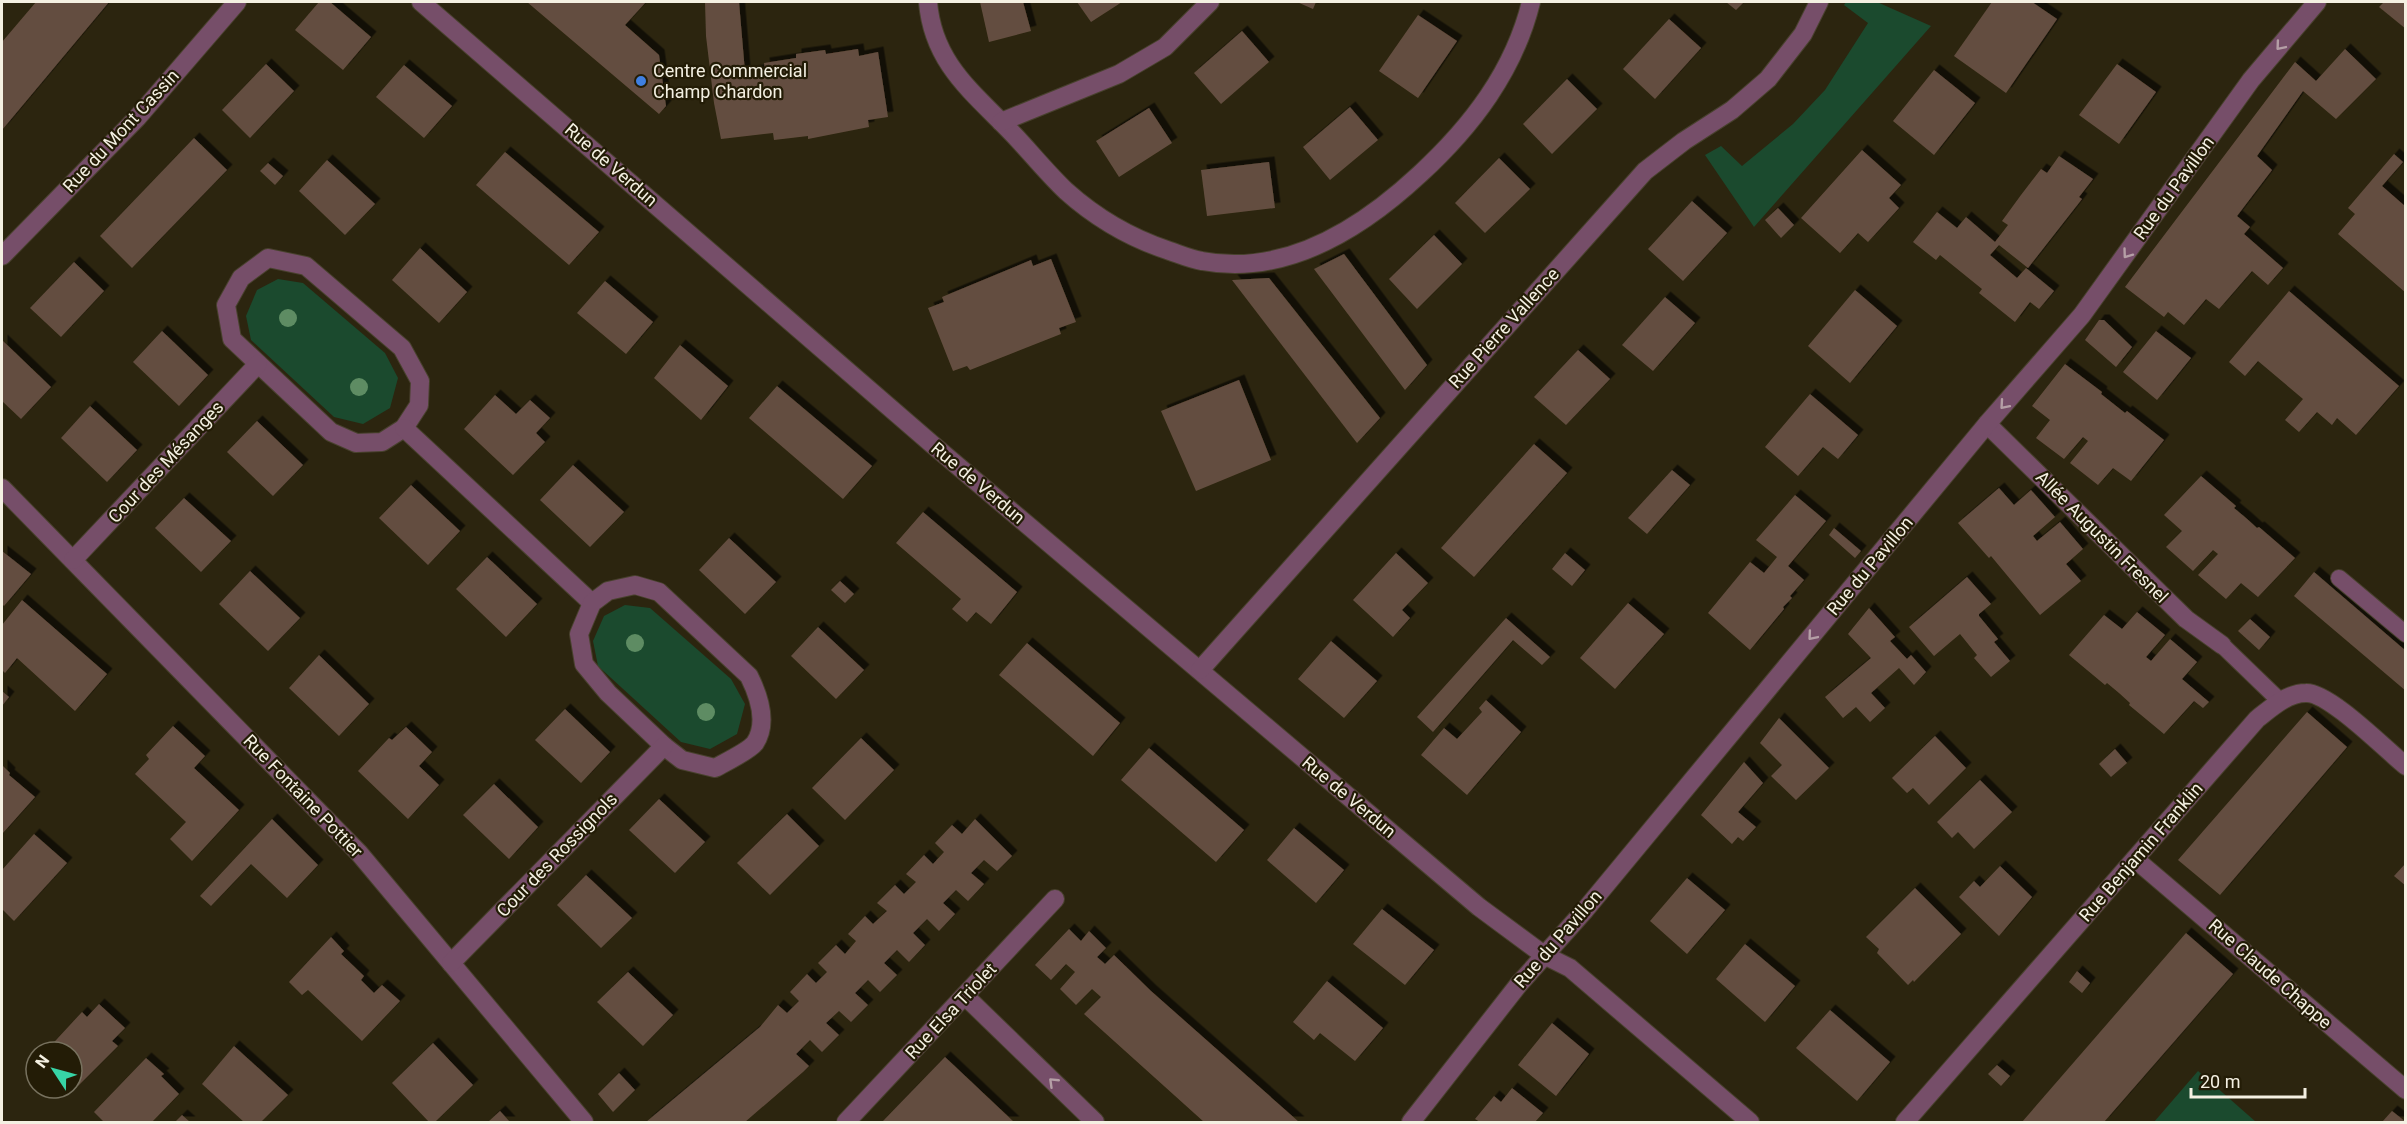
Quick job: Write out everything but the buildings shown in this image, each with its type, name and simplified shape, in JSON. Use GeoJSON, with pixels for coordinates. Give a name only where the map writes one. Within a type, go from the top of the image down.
{"type":"FeatureCollection","features":[{"type":"Feature","properties":{"kind":"street","name":"Rue du Mont Cassin"},"geometry":{"type":"LineString","coordinates":[[2,256],[137,118],[237,2]]}},
{"type":"Feature","properties":{"kind":"street","name":"Rue de Verdun"},"geometry":{"type":"LineString","coordinates":[[421,2],[933,445],[1479,907],[1544,955],[1570,968],[1750,1122]]}},
{"type":"Feature","properties":{"kind":"street"},"geometry":{"type":"LineString","coordinates":[[928,2],[932,26],[942,54],[958,79],[1066,191],[1123,231],[1148,244],[1201,261],[1242,265],[1283,259],[1322,245],[1363,221],[1398,195],[1462,133],[1488,99],[1511,59],[1531,2]]}},
{"type":"Feature","properties":{"kind":"street"},"geometry":{"type":"LineString","coordinates":[[1001,122],[1119,74],[1165,47],[1210,2]]}},
{"type":"Feature","properties":{"kind":"street","name":"Rue Pierre Vallence"},"geometry":{"type":"LineString","coordinates":[[1200,670],[1645,171],[1684,141],[1732,110],[1768,79],[1803,34],[1818,2]]}},
{"type":"Feature","properties":{"kind":"street","name":"Rue du Pavillon"},"geometry":{"type":"LineString","coordinates":[[1411,1122],[1498,1009],[1585,910],[1987,424],[2082,315],[2251,80],[2317,2]]}},
{"type":"Feature","properties":{"kind":"street"},"geometry":{"type":"LineString","coordinates":[[268,258],[306,266],[402,348],[420,381],[419,405],[404,428],[382,442],[356,443],[331,432],[232,339],[226,305],[242,278],[268,258]]}},
{"type":"Feature","properties":{"kind":"street","name":"Cour des Mésanges"},"geometry":{"type":"LineString","coordinates":[[73,560],[258,364]]}},
{"type":"Feature","properties":{"kind":"street","name":"Allée Augustin Fresnel"},"geometry":{"type":"LineString","coordinates":[[1987,424],[2186,619],[2222,645]]}},
{"type":"Feature","properties":{"kind":"street"},"geometry":{"type":"LineString","coordinates":[[404,428],[592,603]]}},
{"type":"Feature","properties":{"kind":"street","name":"Rue Fontaine Pottier"},"geometry":{"type":"LineString","coordinates":[[2,488],[359,853],[584,1122]]}},
{"type":"Feature","properties":{"kind":"street"},"geometry":{"type":"LineString","coordinates":[[635,585],[659,592],[749,676],[758,694],[762,722],[754,744],[715,768],[682,760],[664,746],[608,693],[584,664],[579,634],[592,603],[608,591],[635,585]]}},
{"type":"Feature","properties":{"kind":"street","name":"Rue Benjamin Franklin"},"geometry":{"type":"LineString","coordinates":[[1905,1122],[2257,719],[2280,700],[2306,693],[2330,701],[2406,766]]}},
{"type":"Feature","properties":{"kind":"street","name":"Cour des Rossignols"},"geometry":{"type":"LineString","coordinates":[[451,963],[664,746]]}},
{"type":"Feature","properties":{"kind":"street","name":"Rue Claude Chappe"},"geometry":{"type":"LineString","coordinates":[[2135,859],[2406,1090]]}},
{"type":"Feature","properties":{"kind":"street","name":"Rue Elsa Triolet"},"geometry":{"type":"LineString","coordinates":[[846,1122],[1055,899]]}},
{"type":"Feature","properties":{"kind":"street"},"geometry":{"type":"LineString","coordinates":[[965,996],[1095,1122]]}},
{"type":"Feature","properties":{"kind":"lane"},"geometry":{"type":"LineString","coordinates":[[2339,578],[2406,634]]}},
{"type":"Feature","properties":{"kind":"lane"},"geometry":{"type":"LineString","coordinates":[[2222,645],[2280,700]]}},
{"type":"Feature","properties":{"kind":"green space"},"geometry":{"type":"Polygon","coordinates":[[[1846,2],[1877,2],[1931,26],[1754,227],[1705,155],[1721,146],[1742,166],[1793,124],[1825,90],[1868,23],[1844,5],[1846,2]]]}},
{"type":"Feature","properties":{"kind":"green space"},"geometry":{"type":"Polygon","coordinates":[[[278,279],[303,283],[385,353],[398,378],[390,408],[363,424],[334,417],[251,340],[246,316],[257,290],[278,279]]]}},
{"type":"Feature","properties":{"kind":"green space"},"geometry":{"type":"Polygon","coordinates":[[[625,605],[650,608],[731,679],[745,704],[737,734],[710,749],[681,742],[598,666],[593,641],[604,616],[625,605]]]}},
{"type":"Feature","properties":{"kind":"green space"},"geometry":{"type":"Polygon","coordinates":[[[2198,1071],[2256,1122],[2154,1122],[2198,1071]]]}},
{"type":"Feature","properties":{"kind":"place","name":"Centre Commercial Champ Chardon"},"geometry":{"type":"Point","coordinates":[641,81]}}]}
